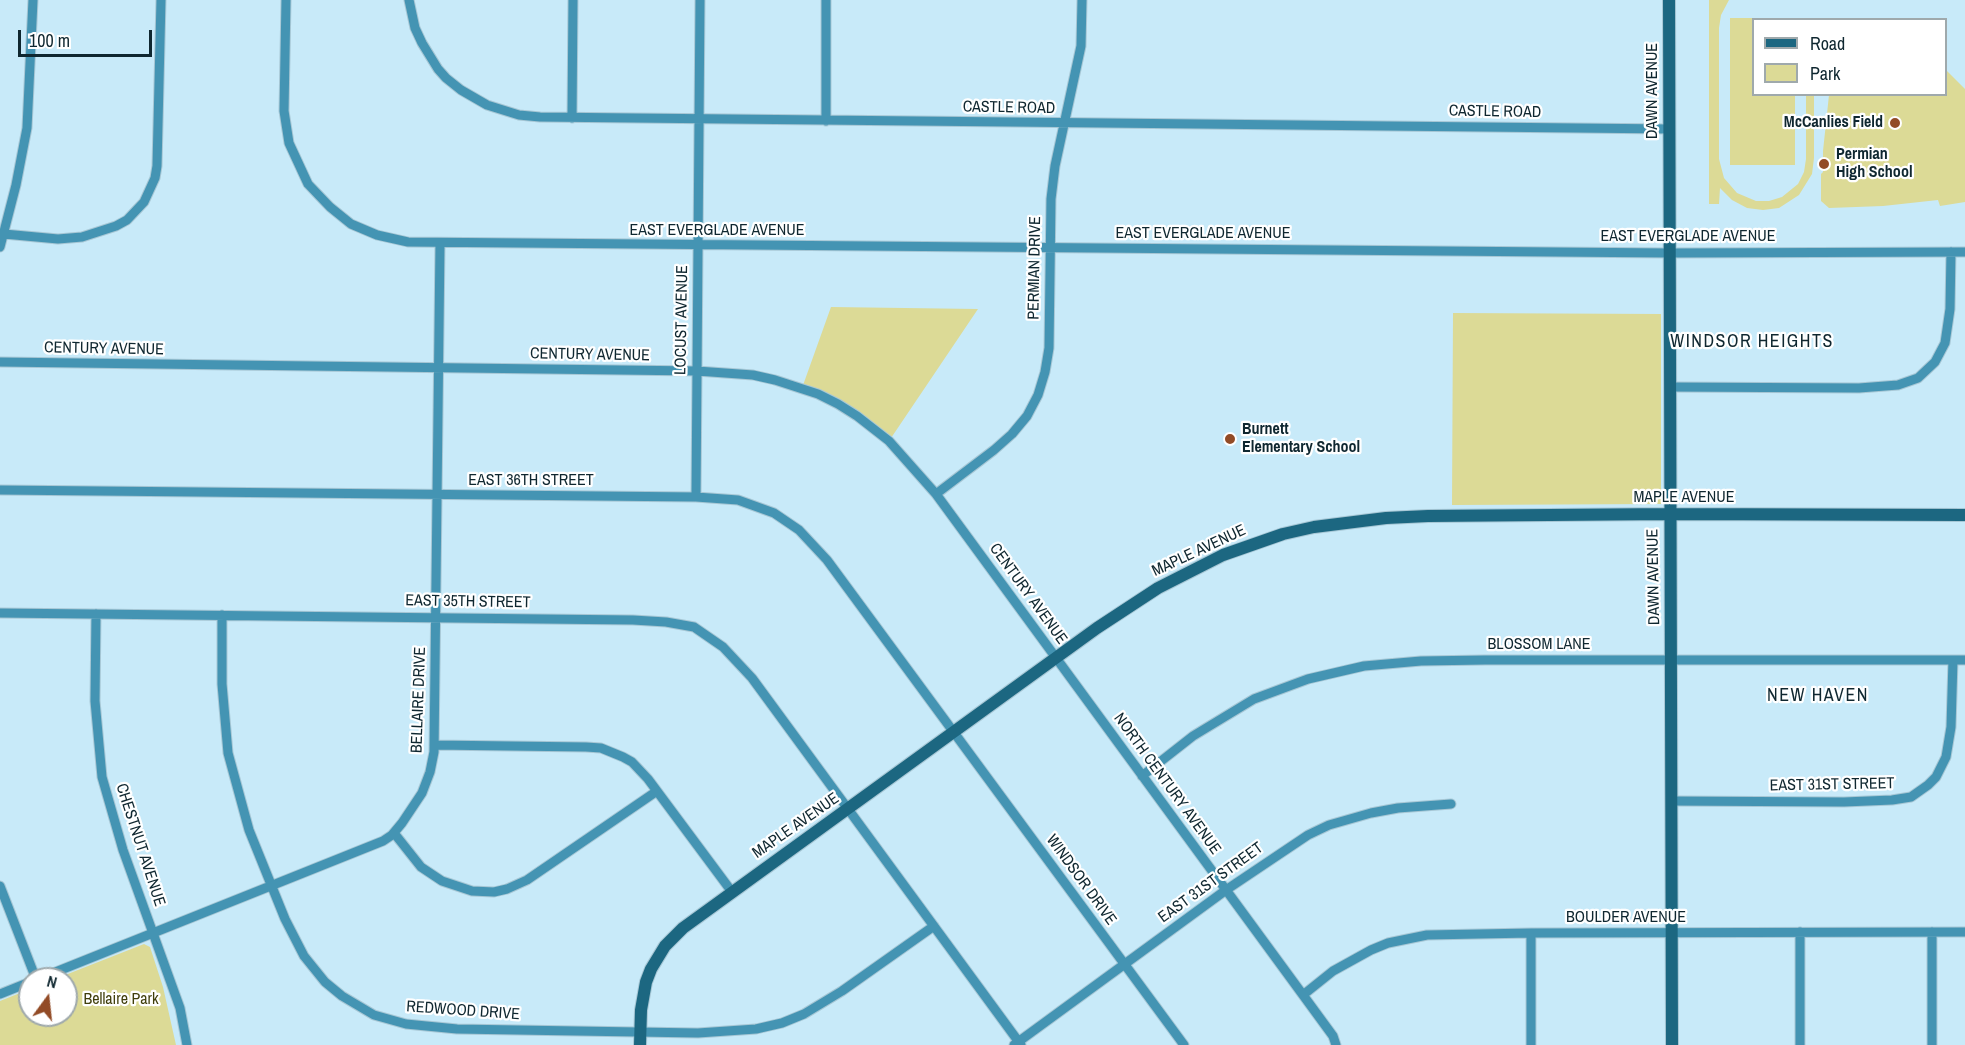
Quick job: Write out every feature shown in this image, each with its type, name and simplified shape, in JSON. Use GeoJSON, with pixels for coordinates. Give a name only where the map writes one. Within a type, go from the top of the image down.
{"type":"FeatureCollection","features":[{"type":"Feature","properties":{"kind":"street"},"geometry":{"type":"LineString","coordinates":[[0,247],[27,128],[33,0]]}},
{"type":"Feature","properties":{"kind":"street"},"geometry":{"type":"LineString","coordinates":[[4,234],[47,239],[82,237],[116,226],[136,212],[144,202],[155,178],[157,166],[161,0]]}},
{"type":"Feature","properties":{"kind":"street","name":"EAST EVERGLADE AVENUE"},"geometry":{"type":"LineString","coordinates":[[286,0],[284,111],[289,142],[308,184],[330,207],[351,224],[376,235],[408,242],[1670,253],[1965,252]]}},
{"type":"Feature","properties":{"kind":"street","name":"CASTLE ROAD"},"geometry":{"type":"LineString","coordinates":[[409,0],[415,28],[438,69],[461,90],[480,102],[500,110],[529,116],[699,120],[1670,129]]}},
{"type":"Feature","properties":{"kind":"street"},"geometry":{"type":"LineString","coordinates":[[572,118],[573,0]]}},
{"type":"Feature","properties":{"kind":"street","name":"LOCUST AVENUE"},"geometry":{"type":"LineString","coordinates":[[696,497],[700,0]]}},
{"type":"Feature","properties":{"kind":"street"},"geometry":{"type":"LineString","coordinates":[[826,0],[826,121]]}},
{"type":"Feature","properties":{"kind":"street","name":"PERMIAN DRIVE"},"geometry":{"type":"LineString","coordinates":[[936,494],[1012,434],[1027,416],[1038,395],[1045,372],[1049,348],[1051,199],[1055,166],[1081,46],[1082,0]]}},
{"type":"Feature","properties":{"kind":"street","name":"DAWN AVENUE"},"geometry":{"type":"LineString","coordinates":[[1669,0],[1672,1045]]}},
{"type":"Feature","properties":{"kind":"street","name":"BELLAIRE DRIVE"},"geometry":{"type":"LineString","coordinates":[[68,967],[368,848],[394,833],[411,812],[422,793],[430,772],[434,745],[440,244]]}},
{"type":"Feature","properties":{"kind":"street"},"geometry":{"type":"LineString","coordinates":[[1671,387],[1859,388],[1910,382],[1928,370],[1945,343],[1950,309],[1951,252]]}},
{"type":"Feature","properties":{"kind":"street","name":"CENTURY AVENUE"},"geometry":{"type":"LineString","coordinates":[[0,362],[697,371],[734,373],[775,380],[807,390],[838,404],[889,441],[936,494],[1056,658]]}},
{"type":"Feature","properties":{"kind":"street","name":"EAST 36TH STREET"},"geometry":{"type":"LineString","coordinates":[[0,490],[696,497],[721,498],[756,505],[774,513],[799,530],[826,560],[954,733]]}},
{"type":"Feature","properties":{"kind":"street","name":"MAPLE AVENUE"},"geometry":{"type":"LineString","coordinates":[[640,1045],[641,1010],[646,982],[665,945],[683,928],[1130,605],[1184,573],[1223,555],[1282,534],[1348,522],[1396,518],[1670,514],[1965,515]]}},
{"type":"Feature","properties":{"kind":"street","name":"EAST 35TH STREET"},"geometry":{"type":"LineString","coordinates":[[0,613],[633,620],[694,627],[723,647],[752,678],[1018,1044]]}},
{"type":"Feature","properties":{"kind":"street","name":"CHESTNUT AVENUE"},"geometry":{"type":"LineString","coordinates":[[96,614],[95,701],[102,777],[123,850],[180,1008],[187,1045]]}},
{"type":"Feature","properties":{"kind":"street","name":"REDWOOD DRIVE"},"geometry":{"type":"LineString","coordinates":[[222,615],[222,684],[228,753],[249,830],[294,940],[313,969],[342,996],[374,1015],[423,1027],[525,1031],[721,1032],[756,1029],[782,1023],[804,1014],[842,991],[934,926]]}},
{"type":"Feature","properties":{"kind":"street","name":"NORTH CENTURY AVENUE"},"geometry":{"type":"LineString","coordinates":[[1056,658],[1333,1036],[1336,1045]]}},
{"type":"Feature","properties":{"kind":"street","name":"EAST 31ST STREET"},"geometry":{"type":"LineString","coordinates":[[1672,801],[1854,802],[1911,797],[1936,777],[1946,757],[1951,729],[1953,660]]}},
{"type":"Feature","properties":{"kind":"street","name":"BLOSSOM LANE"},"geometry":{"type":"LineString","coordinates":[[1142,776],[1192,736],[1230,712],[1281,688],[1334,672],[1364,666],[1421,661],[1965,660]]}},
{"type":"Feature","properties":{"kind":"street","name":"WINDSOR DRIVE"},"geometry":{"type":"LineString","coordinates":[[954,733],[1184,1045]]}},
{"type":"Feature","properties":{"kind":"street"},"geometry":{"type":"LineString","coordinates":[[434,745],[601,748],[623,757],[641,770],[732,892]]}},
{"type":"Feature","properties":{"kind":"street"},"geometry":{"type":"LineString","coordinates":[[394,833],[421,867],[436,878],[460,888],[494,892],[527,880],[657,791]]}},
{"type":"Feature","properties":{"kind":"street","name":"EAST 31ST STREET"},"geometry":{"type":"LineString","coordinates":[[1018,1044],[1124,964],[1296,842],[1329,825],[1371,813],[1451,804]]}},
{"type":"Feature","properties":{"kind":"street"},"geometry":{"type":"LineString","coordinates":[[0,886],[32,967]]}},
{"type":"Feature","properties":{"kind":"street"},"geometry":{"type":"LineString","coordinates":[[1800,932],[1800,1045]]}},
{"type":"Feature","properties":{"kind":"street"},"geometry":{"type":"LineString","coordinates":[[1932,932],[1932,1045]]}},
{"type":"Feature","properties":{"kind":"street","name":"BOULDER AVENUE"},"geometry":{"type":"LineString","coordinates":[[1303,995],[1333,971],[1371,950],[1388,943],[1427,935],[1965,932]]}},
{"type":"Feature","properties":{"kind":"street"},"geometry":{"type":"LineString","coordinates":[[1530,1045],[1531,933]]}},
{"type":"Feature","properties":{"kind":"street"},"geometry":{"type":"LineString","coordinates":[[0,994],[18,987]]}},
{"type":"Feature","properties":{"kind":"green space"},"geometry":{"type":"Polygon","coordinates":[[[1709,0],[1729,0],[1721,15],[1719,28],[1719,159],[1724,178],[1737,193],[1756,201],[1769,201],[1782,197],[1798,184],[1804,172],[1806,159],[1806,96],[1814,96],[1814,158],[1812,174],[1799,195],[1779,208],[1763,210],[1747,208],[1732,200],[1720,188],[1719,204],[1709,204],[1709,0]]]}},
{"type":"Feature","properties":{"kind":"green space"},"geometry":{"type":"Polygon","coordinates":[[[1730,18],[1752,18],[1752,96],[1795,96],[1795,165],[1730,165],[1730,18]]]}},
{"type":"Feature","properties":{"kind":"green space","name":"McCanlies Field"},"geometry":{"type":"Polygon","coordinates":[[[1947,71],[1965,89],[1965,202],[1940,206],[1938,200],[1883,206],[1829,208],[1821,201],[1829,96],[1947,96],[1947,71]]]}},
{"type":"Feature","properties":{"kind":"green space"},"geometry":{"type":"Polygon","coordinates":[[[831,307],[978,309],[889,441],[871,426],[802,388],[831,307]]]}},
{"type":"Feature","properties":{"kind":"green space"},"geometry":{"type":"Polygon","coordinates":[[[1453,313],[1661,314],[1661,504],[1452,505],[1453,313]]]}},
{"type":"Feature","properties":{"kind":"green space","name":"Bellaire Park"},"geometry":{"type":"Polygon","coordinates":[[[144,944],[150,947],[163,987],[176,1045],[0,1045],[0,1001],[18,994],[18,1027],[78,1027],[78,970],[144,944]]]}},
{"type":"Feature","properties":{"kind":"place","name":"McCanlies Field"},"geometry":{"type":"Point","coordinates":[1895,123]}},
{"type":"Feature","properties":{"kind":"place","name":"Permian High School"},"geometry":{"type":"Point","coordinates":[1824,164]}},
{"type":"Feature","properties":{"kind":"place","name":"Burnett Elementary School"},"geometry":{"type":"Point","coordinates":[1230,439]}},
{"type":"Feature","properties":{"kind":"district","name":"WINDSOR HEIGHTS"},"geometry":{"type":"Point","coordinates":[1752,342]}},
{"type":"Feature","properties":{"kind":"district","name":"NEW HAVEN"},"geometry":{"type":"Point","coordinates":[1818,696]}}]}
